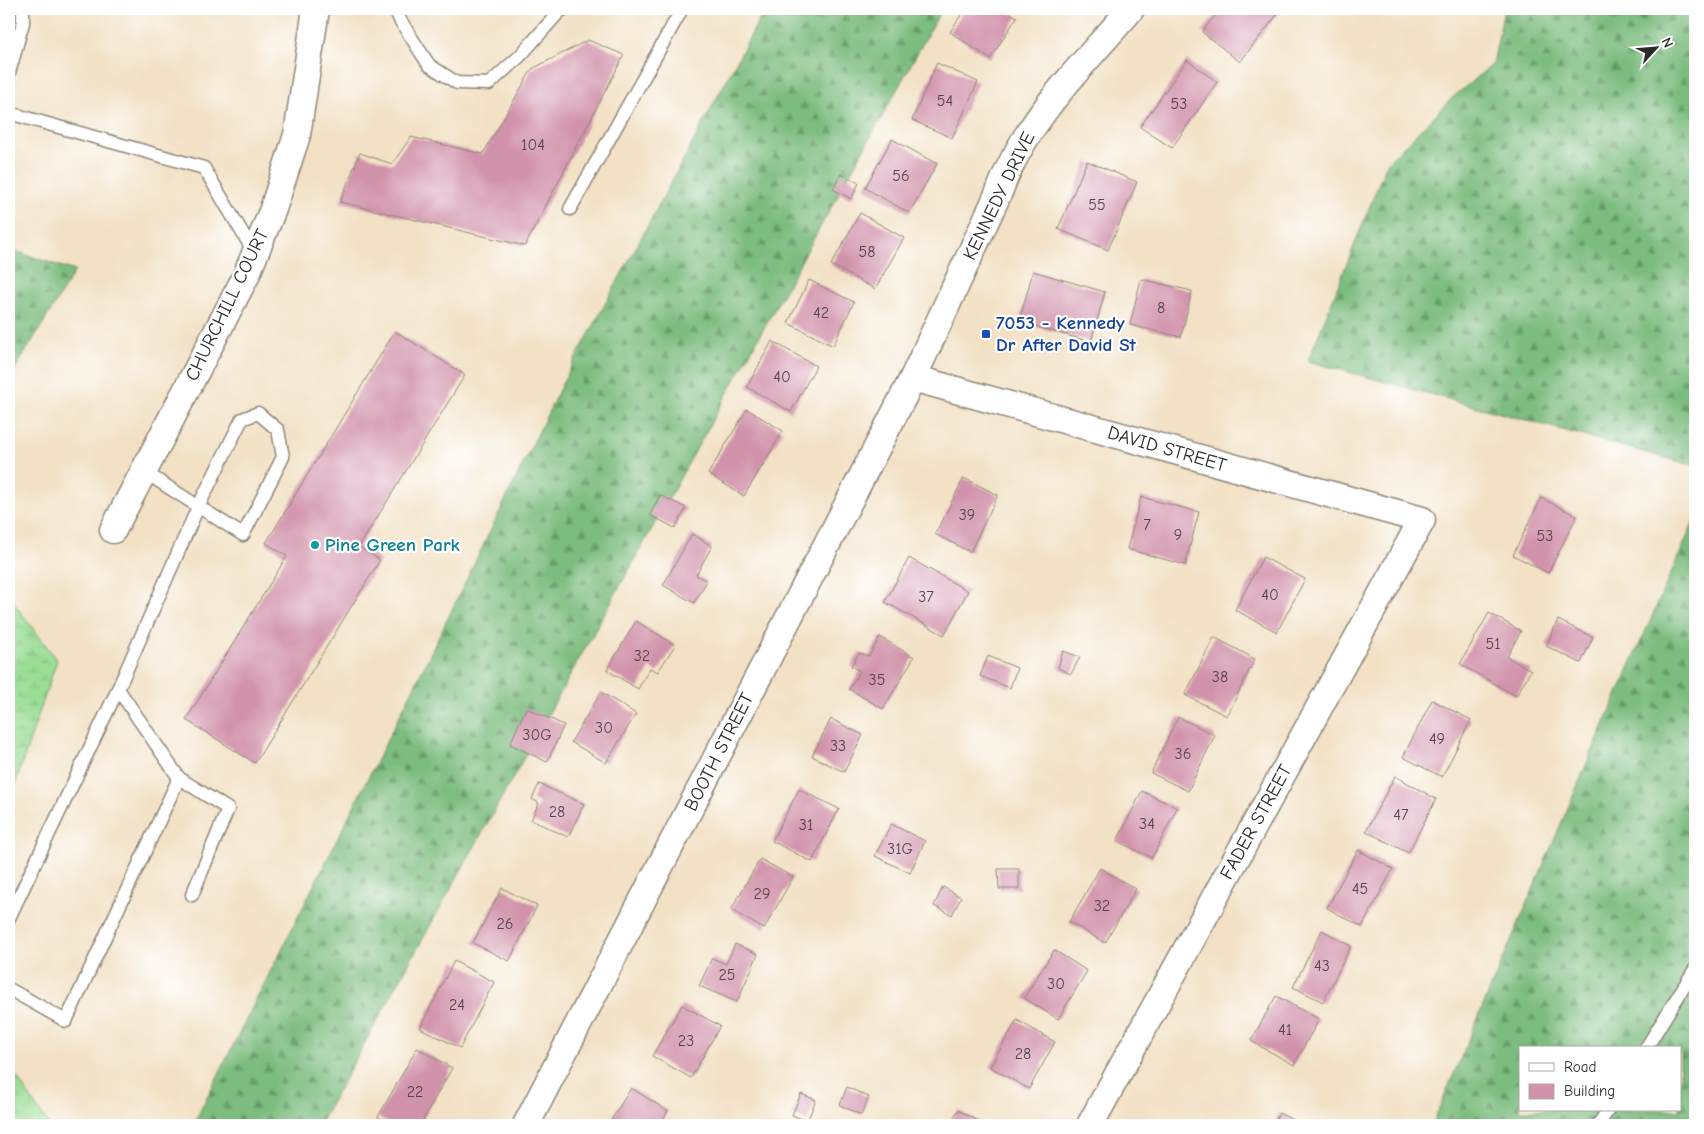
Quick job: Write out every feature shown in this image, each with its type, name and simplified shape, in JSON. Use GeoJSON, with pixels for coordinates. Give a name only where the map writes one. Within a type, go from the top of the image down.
{"type":"FeatureCollection","features":[{"type":"Feature","properties":{"kind":"street","name":"CHURCHILL COURT"},"geometry":{"type":"LineString","coordinates":[[113,530],[246,276],[274,209],[297,135],[316,9]]}},
{"type":"Feature","properties":{"kind":"street","name":"KENNEDY DRIVE"},"geometry":{"type":"LineString","coordinates":[[912,378],[999,192],[1007,170],[1036,120],[1131,9]]}},
{"type":"Feature","properties":{"kind":"street","name":"DAVID STREET"},"geometry":{"type":"LineString","coordinates":[[912,378],[1422,520]]}},
{"type":"Feature","properties":{"kind":"street","name":"BOOTH STREET"},"geometry":{"type":"LineString","coordinates":[[526,1125],[912,378]]}},
{"type":"Feature","properties":{"kind":"street","name":"FADER STREET"},"geometry":{"type":"LineString","coordinates":[[1090,1125],[1422,520]]}},
{"type":"Feature","properties":{"kind":"lane"},"geometry":{"type":"LineString","coordinates":[[9,73],[23,23],[24,9]]}},
{"type":"Feature","properties":{"kind":"lane"},"geometry":{"type":"LineString","coordinates":[[395,9],[429,65],[457,84],[489,84],[520,56],[559,12],[564,9]]}},
{"type":"Feature","properties":{"kind":"lane"},"geometry":{"type":"LineString","coordinates":[[570,209],[682,9]]}},
{"type":"Feature","properties":{"kind":"lane"},"geometry":{"type":"LineString","coordinates":[[9,113],[204,168],[255,254]]}},
{"type":"Feature","properties":{"kind":"lane"},"geometry":{"type":"LineString","coordinates":[[9,918],[118,689],[198,507],[242,419],[258,413],[278,430],[283,457],[243,535],[198,507],[143,471]]}},
{"type":"Feature","properties":{"kind":"lane"},"geometry":{"type":"LineString","coordinates":[[118,689],[179,778],[228,809],[192,895]]}},
{"type":"Feature","properties":{"kind":"lane"},"geometry":{"type":"LineString","coordinates":[[9,989],[66,1021],[179,778]]}},
{"type":"Feature","properties":{"kind":"lane"},"geometry":{"type":"LineString","coordinates":[[1647,1046],[1695,969]]}},
{"type":"Feature","properties":{"kind":"lane"},"geometry":{"type":"LineString","coordinates":[[1598,1125],[1607,1112]]}},
{"type":"Feature","properties":{"kind":"green space"},"geometry":{"type":"Polygon","coordinates":[[[765,9],[942,9],[319,1125],[193,1125],[419,677],[563,382],[765,9]]]}},
{"type":"Feature","properties":{"kind":"green space"},"geometry":{"type":"Polygon","coordinates":[[[1504,9],[1695,9],[1695,466],[1308,361],[1387,163],[1452,98],[1493,64],[1504,9]]]}},
{"type":"Feature","properties":{"kind":"green space"},"geometry":{"type":"Polygon","coordinates":[[[9,249],[75,271],[9,379],[9,249]]]}},
{"type":"Feature","properties":{"kind":"green space"},"geometry":{"type":"Polygon","coordinates":[[[1695,519],[1695,1125],[1432,1125],[1588,761],[1695,519]]]}},
{"type":"Feature","properties":{"kind":"green space"},"geometry":{"type":"Polygon","coordinates":[[[9,597],[57,660],[9,802],[9,597]]]}},
{"type":"Feature","properties":{"kind":"green space"},"geometry":{"type":"Polygon","coordinates":[[[9,1066],[49,1125],[9,1125],[9,1066]]]}},
{"type":"Feature","properties":{"kind":"building"},"geometry":{"type":"Polygon","coordinates":[[[965,9],[1004,9],[1017,17],[990,59],[950,32],[965,9]]]}},
{"type":"Feature","properties":{"kind":"building"},"geometry":{"type":"Polygon","coordinates":[[[1220,9],[1277,9],[1280,11],[1240,62],[1202,32],[1220,9]]]}},
{"type":"Feature","properties":{"kind":"building"},"geometry":{"type":"Polygon","coordinates":[[[588,40],[624,55],[525,246],[340,202],[360,153],[392,164],[411,137],[483,154],[532,69],[588,40]]]}},
{"type":"Feature","properties":{"kind":"building"},"geometry":{"type":"Polygon","coordinates":[[[1187,60],[1217,82],[1172,148],[1140,127],[1187,60]]]}},
{"type":"Feature","properties":{"kind":"building"},"geometry":{"type":"Polygon","coordinates":[[[937,63],[978,82],[952,138],[912,120],[937,63]]]}},
{"type":"Feature","properties":{"kind":"building"},"geometry":{"type":"Polygon","coordinates":[[[892,139],[937,164],[909,213],[865,188],[892,139]]]}},
{"type":"Feature","properties":{"kind":"building"},"geometry":{"type":"Polygon","coordinates":[[[1087,161],[1137,182],[1108,250],[1058,229],[1087,161]]]}},
{"type":"Feature","properties":{"kind":"building"},"geometry":{"type":"Polygon","coordinates":[[[841,174],[859,183],[851,199],[833,189],[841,174]]]}},
{"type":"Feature","properties":{"kind":"building"},"geometry":{"type":"Polygon","coordinates":[[[860,213],[904,238],[875,289],[831,265],[860,213]]]}},
{"type":"Feature","properties":{"kind":"building"},"geometry":{"type":"Polygon","coordinates":[[[1033,271],[1105,292],[1091,342],[1019,322],[1033,271]]]}},
{"type":"Feature","properties":{"kind":"building"},"geometry":{"type":"Polygon","coordinates":[[[1141,279],[1192,291],[1181,337],[1130,325],[1141,279]]]}},
{"type":"Feature","properties":{"kind":"building"},"geometry":{"type":"Polygon","coordinates":[[[809,280],[854,302],[833,346],[788,323],[809,280]]]}},
{"type":"Feature","properties":{"kind":"building","name":"Pine Green Park"},"geometry":{"type":"Polygon","coordinates":[[[395,331],[465,375],[359,547],[380,560],[255,763],[186,720],[287,556],[266,543],[395,331]]]}},
{"type":"Feature","properties":{"kind":"building"},"geometry":{"type":"Polygon","coordinates":[[[772,341],[816,366],[791,412],[747,387],[772,341]]]}},
{"type":"Feature","properties":{"kind":"building"},"geometry":{"type":"Polygon","coordinates":[[[747,409],[783,431],[744,496],[708,474],[747,409]]]}},
{"type":"Feature","properties":{"kind":"building"},"geometry":{"type":"Polygon","coordinates":[[[964,478],[998,495],[970,552],[935,534],[964,478]]]}},
{"type":"Feature","properties":{"kind":"building"},"geometry":{"type":"Polygon","coordinates":[[[660,495],[686,508],[675,528],[650,515],[660,495]]]}},
{"type":"Feature","properties":{"kind":"building"},"geometry":{"type":"Polygon","coordinates":[[[1141,497],[1199,512],[1185,565],[1127,549],[1141,497]]]}},
{"type":"Feature","properties":{"kind":"building"},"geometry":{"type":"Polygon","coordinates":[[[1541,498],[1577,516],[1548,573],[1513,555],[1541,498]]]}},
{"type":"Feature","properties":{"kind":"building"},"geometry":{"type":"Polygon","coordinates":[[[692,534],[712,546],[696,575],[707,581],[694,603],[663,585],[692,534]]]}},
{"type":"Feature","properties":{"kind":"building"},"geometry":{"type":"Polygon","coordinates":[[[1263,557],[1305,579],[1277,632],[1235,610],[1263,557]]]}},
{"type":"Feature","properties":{"kind":"building"},"geometry":{"type":"Polygon","coordinates":[[[909,558],[968,591],[944,635],[885,602],[909,558]]]}},
{"type":"Feature","properties":{"kind":"building"},"geometry":{"type":"Polygon","coordinates":[[[1489,613],[1521,631],[1507,657],[1531,670],[1516,696],[1460,664],[1489,613]]]}},
{"type":"Feature","properties":{"kind":"building"},"geometry":{"type":"Polygon","coordinates":[[[1558,620],[1593,637],[1581,663],[1546,646],[1558,620]]]}},
{"type":"Feature","properties":{"kind":"building"},"geometry":{"type":"Polygon","coordinates":[[[636,621],[675,645],[658,672],[650,668],[638,689],[607,670],[636,621]]]}},
{"type":"Feature","properties":{"kind":"building"},"geometry":{"type":"Polygon","coordinates":[[[880,637],[914,657],[883,709],[849,689],[860,671],[851,666],[859,653],[869,656],[880,637]]]}},
{"type":"Feature","properties":{"kind":"building"},"geometry":{"type":"Polygon","coordinates":[[[1214,637],[1255,659],[1227,716],[1185,695],[1214,637]]]}},
{"type":"Feature","properties":{"kind":"building"},"geometry":{"type":"Polygon","coordinates":[[[1063,651],[1080,657],[1071,674],[1058,668],[1063,651]]]}},
{"type":"Feature","properties":{"kind":"building"},"geometry":{"type":"Polygon","coordinates":[[[988,656],[1017,668],[1010,688],[980,676],[988,656]]]}},
{"type":"Feature","properties":{"kind":"building"},"geometry":{"type":"Polygon","coordinates":[[[601,692],[636,714],[606,763],[571,742],[601,692]]]}},
{"type":"Feature","properties":{"kind":"building"},"geometry":{"type":"Polygon","coordinates":[[[1432,700],[1471,720],[1442,777],[1403,757],[1432,700]]]}},
{"type":"Feature","properties":{"kind":"building"},"geometry":{"type":"Polygon","coordinates":[[[526,708],[564,725],[547,762],[510,744],[526,708]]]}},
{"type":"Feature","properties":{"kind":"building"},"geometry":{"type":"Polygon","coordinates":[[[1178,717],[1215,735],[1188,791],[1151,773],[1178,717]]]}},
{"type":"Feature","properties":{"kind":"building"},"geometry":{"type":"Polygon","coordinates":[[[831,719],[863,735],[844,772],[812,756],[831,719]]]}},
{"type":"Feature","properties":{"kind":"building"},"geometry":{"type":"Polygon","coordinates":[[[1395,776],[1436,799],[1408,853],[1366,831],[1395,776]]]}},
{"type":"Feature","properties":{"kind":"building"},"geometry":{"type":"Polygon","coordinates":[[[539,784],[584,804],[568,837],[531,820],[539,803],[532,799],[539,784]]]}},
{"type":"Feature","properties":{"kind":"building"},"geometry":{"type":"Polygon","coordinates":[[[799,789],[839,809],[812,862],[772,841],[799,789]]]}},
{"type":"Feature","properties":{"kind":"building"},"geometry":{"type":"Polygon","coordinates":[[[1142,791],[1177,808],[1152,858],[1117,841],[1142,791]]]}},
{"type":"Feature","properties":{"kind":"building"},"geometry":{"type":"Polygon","coordinates":[[[891,824],[925,841],[910,873],[875,856],[891,824]]]}},
{"type":"Feature","properties":{"kind":"building"},"geometry":{"type":"Polygon","coordinates":[[[1358,850],[1393,869],[1362,927],[1327,908],[1358,850]]]}},
{"type":"Feature","properties":{"kind":"building"},"geometry":{"type":"Polygon","coordinates":[[[760,859],[793,877],[764,929],[731,910],[760,859]]]}},
{"type":"Feature","properties":{"kind":"building"},"geometry":{"type":"Polygon","coordinates":[[[1100,868],[1136,889],[1105,943],[1069,922],[1100,868]]]}},
{"type":"Feature","properties":{"kind":"building"},"geometry":{"type":"Polygon","coordinates":[[[998,869],[1019,869],[1019,889],[999,889],[998,869]]]}},
{"type":"Feature","properties":{"kind":"building"},"geometry":{"type":"Polygon","coordinates":[[[943,887],[961,897],[952,915],[934,906],[943,887]]]}},
{"type":"Feature","properties":{"kind":"building"},"geometry":{"type":"Polygon","coordinates":[[[502,888],[537,906],[509,961],[473,943],[502,888]]]}},
{"type":"Feature","properties":{"kind":"building"},"geometry":{"type":"Polygon","coordinates":[[[1322,930],[1351,946],[1323,1002],[1293,987],[1322,930]]]}},
{"type":"Feature","properties":{"kind":"building"},"geometry":{"type":"Polygon","coordinates":[[[735,944],[758,954],[737,1002],[699,986],[712,958],[726,964],[735,944]]]}},
{"type":"Feature","properties":{"kind":"building"},"geometry":{"type":"Polygon","coordinates":[[[1054,950],[1087,971],[1058,1019],[1024,998],[1054,950]]]}},
{"type":"Feature","properties":{"kind":"building"},"geometry":{"type":"Polygon","coordinates":[[[454,961],[494,982],[460,1048],[420,1028],[454,961]]]}},
{"type":"Feature","properties":{"kind":"building"},"geometry":{"type":"Polygon","coordinates":[[[1276,996],[1319,1019],[1294,1065],[1251,1041],[1276,996]]]}},
{"type":"Feature","properties":{"kind":"building"},"geometry":{"type":"Polygon","coordinates":[[[682,1005],[720,1026],[691,1078],[652,1056],[682,1005]]]}},
{"type":"Feature","properties":{"kind":"building"},"geometry":{"type":"Polygon","coordinates":[[[1017,1020],[1055,1042],[1029,1089],[990,1067],[1017,1020]]]}},
{"type":"Feature","properties":{"kind":"building"},"geometry":{"type":"Polygon","coordinates":[[[417,1048],[452,1068],[420,1125],[393,1125],[378,1117],[417,1048]]]}},
{"type":"Feature","properties":{"kind":"building"},"geometry":{"type":"Polygon","coordinates":[[[847,1087],[869,1097],[861,1115],[840,1105],[847,1087]]]}},
{"type":"Feature","properties":{"kind":"building"},"geometry":{"type":"Polygon","coordinates":[[[631,1088],[668,1111],[660,1125],[608,1125],[631,1088]]]}},
{"type":"Feature","properties":{"kind":"building"},"geometry":{"type":"Polygon","coordinates":[[[801,1094],[816,1100],[807,1121],[792,1115],[801,1094]]]}},
{"type":"Feature","properties":{"kind":"building"},"geometry":{"type":"Polygon","coordinates":[[[958,1110],[985,1125],[949,1125],[958,1110]]]}},
{"type":"Feature","properties":{"kind":"building"},"geometry":{"type":"Polygon","coordinates":[[[1279,1113],[1303,1125],[1273,1125],[1279,1113]]]}},
{"type":"Feature","properties":{"kind":"place","name":"7053 - Kennedy Dr After David St"},"geometry":{"type":"Point","coordinates":[986,334]}},
{"type":"Feature","properties":{"kind":"place","name":"Pine Green Park"},"geometry":{"type":"Point","coordinates":[315,545]}}]}
